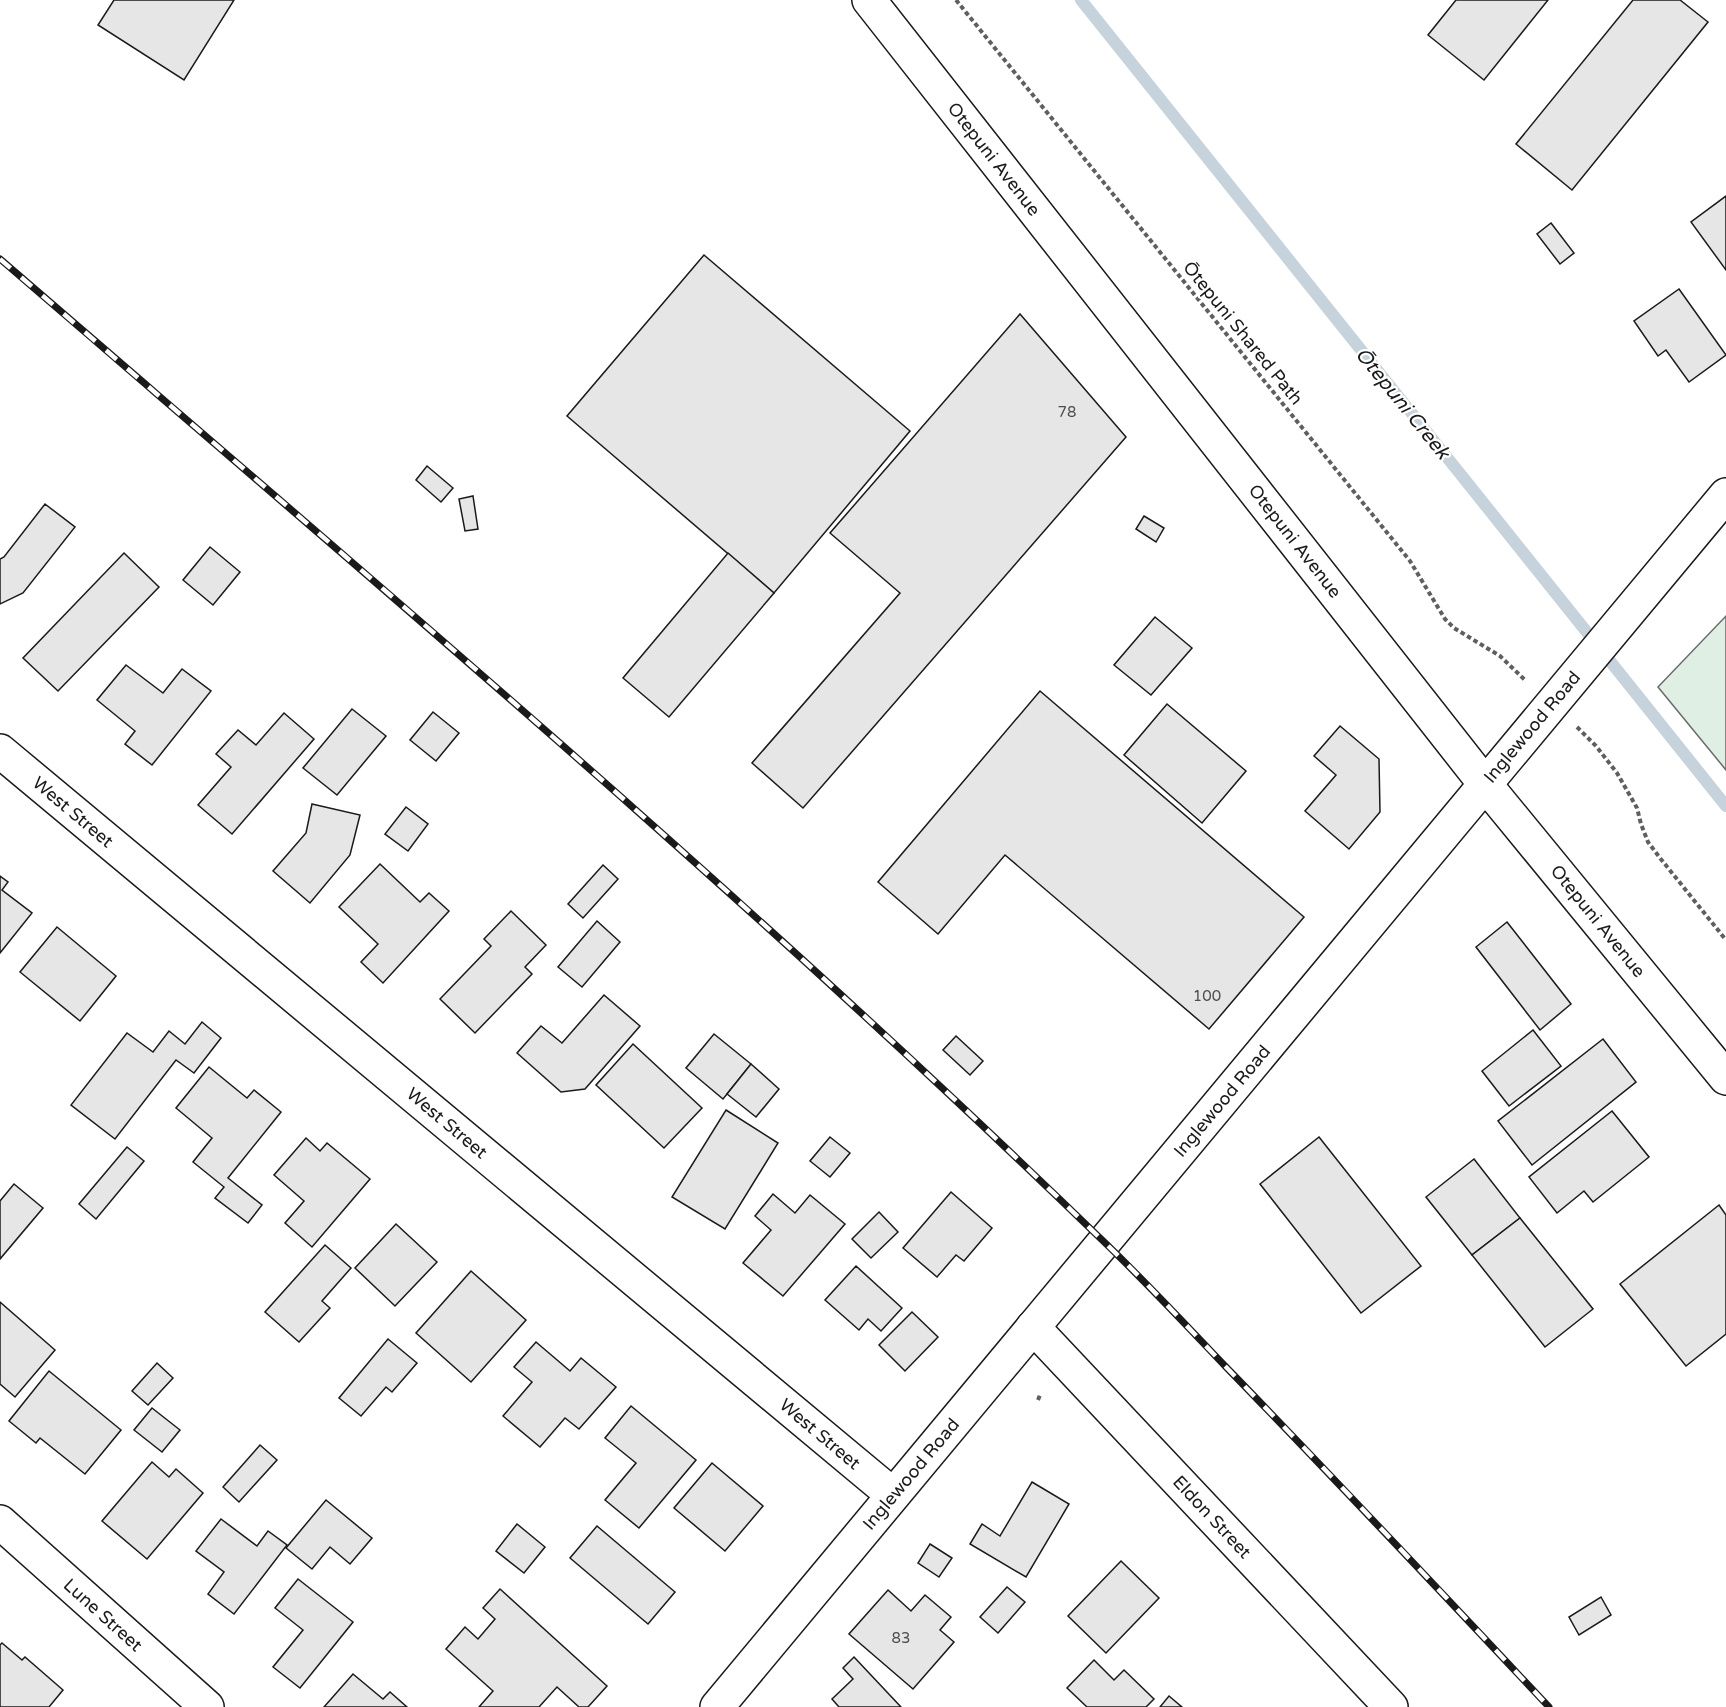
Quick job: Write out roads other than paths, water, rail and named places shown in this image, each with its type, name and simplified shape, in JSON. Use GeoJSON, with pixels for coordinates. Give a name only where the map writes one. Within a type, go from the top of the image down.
{"type":"FeatureCollection","features":[{"type":"Feature","properties":{"kind":"street","name":"Otepuni Avenue"},"geometry":{"type":"LineString","coordinates":[[869,0],[1485,784],[1726,1078]]}},
{"type":"Feature","properties":{"kind":"street","name":"Inglewood Road"},"geometry":{"type":"LineString","coordinates":[[717,1707],[1726,495]]}},
{"type":"Feature","properties":{"kind":"street","name":"West Street"},"geometry":{"type":"LineString","coordinates":[[0,751],[893,1496]]}},
{"type":"Feature","properties":{"kind":"street","name":"Eldon Street"},"geometry":{"type":"LineString","coordinates":[[1033,1327],[1391,1707]]}},
{"type":"Feature","properties":{"kind":"street","name":"Lune Street"},"geometry":{"type":"LineString","coordinates":[[0,1522],[207,1707]]}},
{"type":"Feature","properties":{"kind":"waterway","name":"Ōtepuni Creek"},"geometry":{"type":"LineString","coordinates":[[1081,0],[1726,806]]}},
{"type":"Feature","properties":{"kind":"railway"},"geometry":{"type":"LineString","coordinates":[[0,259],[557,740],[831,985],[966,1110],[1147,1285],[1549,1707]]}}]}
